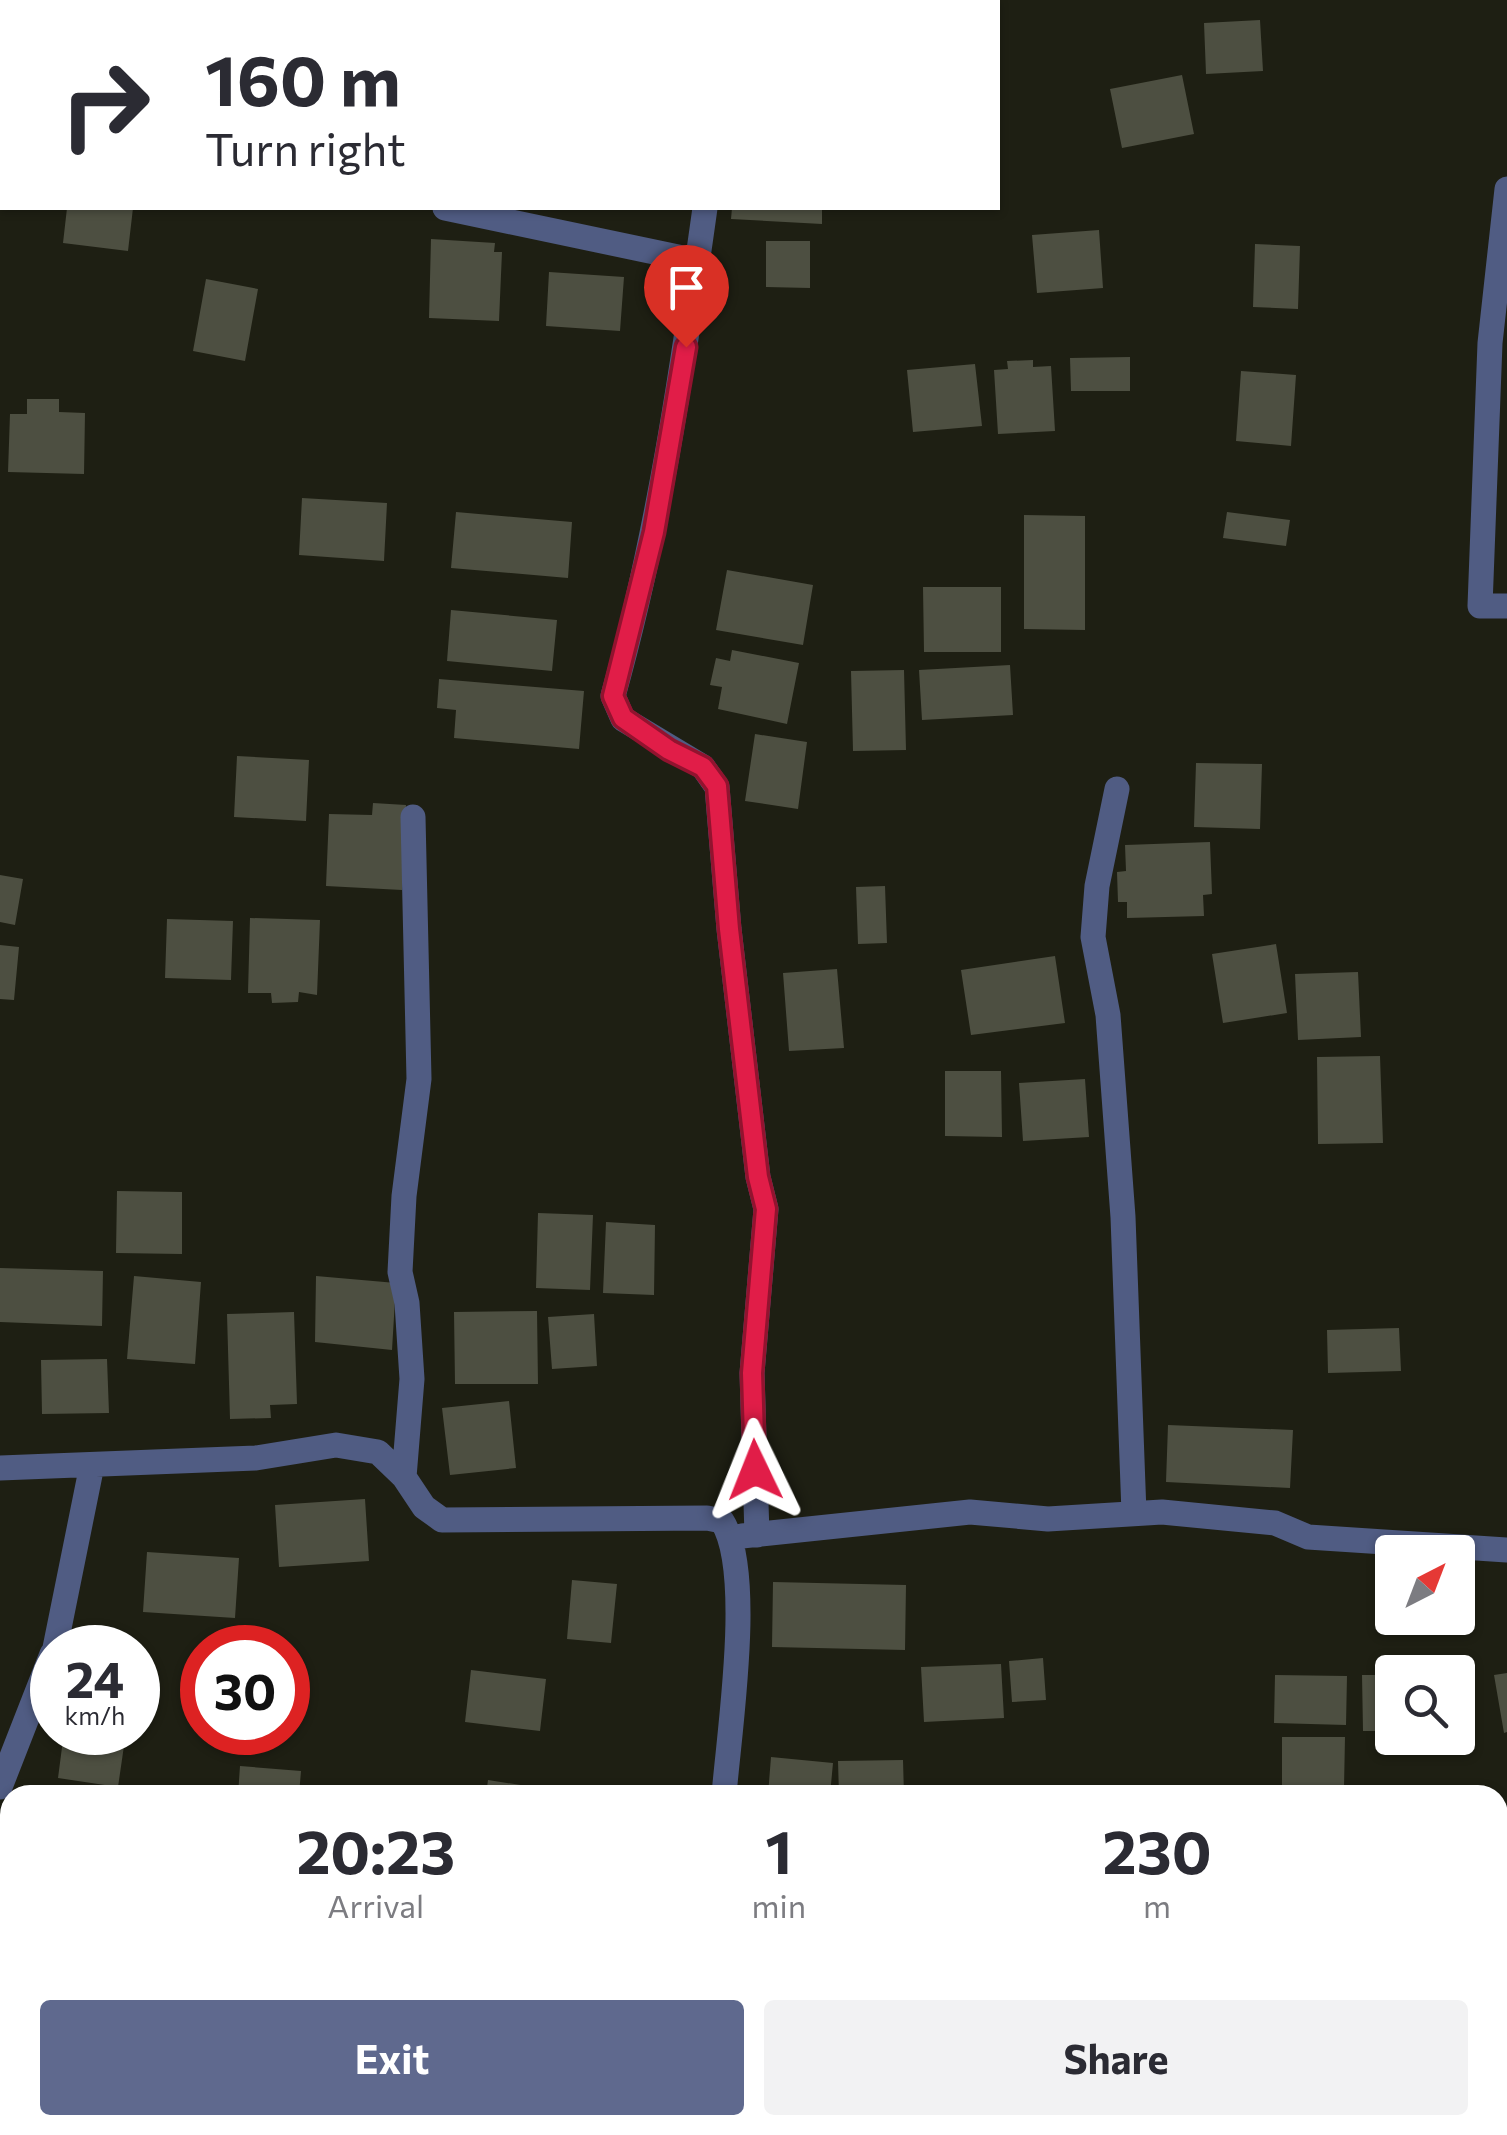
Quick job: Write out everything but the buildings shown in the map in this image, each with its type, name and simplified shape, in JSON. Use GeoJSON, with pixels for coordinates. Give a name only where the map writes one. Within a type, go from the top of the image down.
{"type":"FeatureCollection","features":[{"type":"Feature","properties":{"kind":"street"},"geometry":{"type":"LineString","coordinates":[[1507,189],[1490,342],[1480,606],[1507,606]]}},
{"type":"Feature","properties":{"kind":"street"},"geometry":{"type":"LineString","coordinates":[[454,210],[697,262]]}},
{"type":"Feature","properties":{"kind":"street"},"geometry":{"type":"LineString","coordinates":[[705,210],[654,532],[613,696],[623,718],[669,750],[703,767],[717,786],[729,929],[758,1177],[766,1209],[725,1785]]}},
{"type":"Feature","properties":{"kind":"street"},"geometry":{"type":"LineString","coordinates":[[1116,789],[1097,886],[1093,937],[1108,1015],[1124,1217],[1134,1513]]}},
{"type":"Feature","properties":{"kind":"street"},"geometry":{"type":"LineString","coordinates":[[404,1477],[412,1378],[400,1272],[404,1196],[419,1080],[413,818]]}},
{"type":"Feature","properties":{"kind":"street"},"geometry":{"type":"LineString","coordinates":[[0,1468],[256,1458],[336,1445],[378,1452],[404,1477],[424,1507],[442,1520],[707,1518],[722,1521],[744,1536],[970,1512],[1048,1518],[1134,1513],[1275,1523],[1308,1537],[1507,1550]]}},
{"type":"Feature","properties":{"kind":"street"},"geometry":{"type":"LineString","coordinates":[[59,1625],[92,1466]]}},
{"type":"Feature","properties":{"kind":"street"},"geometry":{"type":"LineString","coordinates":[[1,1785],[30,1711]]}},
{"type":"Feature","properties":{"kind":"route"},"geometry":{"type":"LineString","coordinates":[[686,347],[654,532],[613,696],[623,718],[669,750],[703,767],[717,786],[729,929],[758,1177],[766,1209],[752,1373],[755,1470]]}}]}
